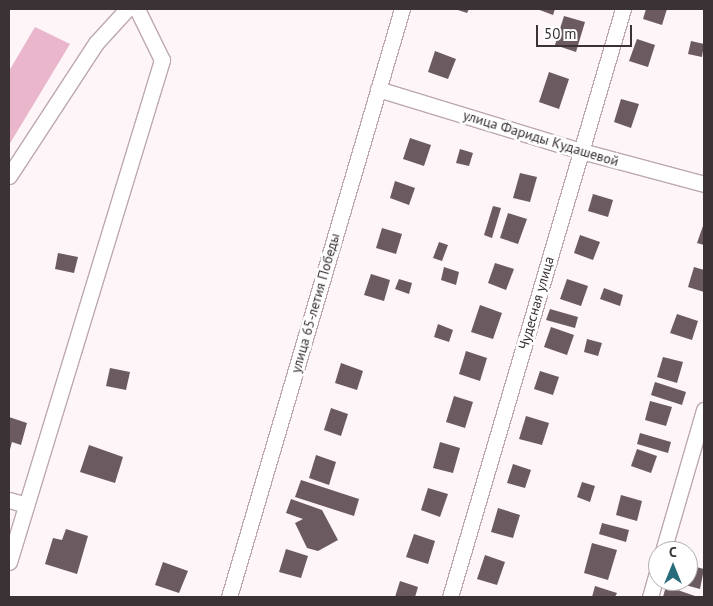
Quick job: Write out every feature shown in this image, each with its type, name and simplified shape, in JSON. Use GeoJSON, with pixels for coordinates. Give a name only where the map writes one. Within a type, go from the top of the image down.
{"type":"FeatureCollection","features":[{"type":"Feature","properties":{"kind":"street"},"geometry":{"type":"LineString","coordinates":[[9,176],[96,43],[127,9]]}},
{"type":"Feature","properties":{"kind":"street"},"geometry":{"type":"LineString","coordinates":[[9,562],[162,60],[137,9]]}},
{"type":"Feature","properties":{"kind":"street","name":"улица 65-летия Победы"},"geometry":{"type":"LineString","coordinates":[[229,597],[402,9]]}},
{"type":"Feature","properties":{"kind":"street","name":"Чудесная улица"},"geometry":{"type":"LineString","coordinates":[[450,597],[623,9]]}},
{"type":"Feature","properties":{"kind":"street","name":"улица Фариды Кудашевой"},"geometry":{"type":"LineString","coordinates":[[378,88],[581,151],[704,184]]}},
{"type":"Feature","properties":{"kind":"street"},"geometry":{"type":"LineString","coordinates":[[666,541],[704,410]]}},
{"type":"Feature","properties":{"kind":"street"},"geometry":{"type":"LineString","coordinates":[[9,500],[26,505]]}},
{"type":"Feature","properties":{"kind":"shaded area"},"geometry":{"type":"Polygon","coordinates":[[[35,27],[70,44],[9,145],[9,71],[35,27]]]}},
{"type":"Feature","properties":{"kind":"building"},"geometry":{"type":"Polygon","coordinates":[[[455,9],[469,9],[467,13],[455,9]]]}},
{"type":"Feature","properties":{"kind":"building"},"geometry":{"type":"Polygon","coordinates":[[[537,9],[555,9],[553,15],[537,9]]]}},
{"type":"Feature","properties":{"kind":"building"},"geometry":{"type":"Polygon","coordinates":[[[646,9],[667,9],[662,25],[643,19],[646,9]]]}},
{"type":"Feature","properties":{"kind":"building"},"geometry":{"type":"Polygon","coordinates":[[[564,16],[585,22],[576,52],[555,45],[564,16]]]}},
{"type":"Feature","properties":{"kind":"building"},"geometry":{"type":"Polygon","coordinates":[[[637,39],[655,45],[648,67],[629,61],[637,39]]]}},
{"type":"Feature","properties":{"kind":"building"},"geometry":{"type":"Polygon","coordinates":[[[691,41],[704,44],[702,57],[688,54],[691,41]]]}},
{"type":"Feature","properties":{"kind":"building"},"geometry":{"type":"Polygon","coordinates":[[[435,51],[456,59],[448,79],[428,72],[435,51]]]}},
{"type":"Feature","properties":{"kind":"building"},"geometry":{"type":"Polygon","coordinates":[[[549,72],[569,79],[559,109],[539,102],[549,72]]]}},
{"type":"Feature","properties":{"kind":"building"},"geometry":{"type":"Polygon","coordinates":[[[621,99],[639,104],[631,128],[614,122],[621,99]]]}},
{"type":"Feature","properties":{"kind":"building"},"geometry":{"type":"Polygon","coordinates":[[[410,138],[431,145],[424,166],[403,159],[410,138]]]}},
{"type":"Feature","properties":{"kind":"building"},"geometry":{"type":"Polygon","coordinates":[[[460,149],[473,153],[469,166],[456,163],[460,149]]]}},
{"type":"Feature","properties":{"kind":"building"},"geometry":{"type":"Polygon","coordinates":[[[520,173],[537,177],[530,202],[513,198],[520,173]]]}},
{"type":"Feature","properties":{"kind":"building"},"geometry":{"type":"Polygon","coordinates":[[[395,181],[415,188],[409,205],[390,198],[395,181]]]}},
{"type":"Feature","properties":{"kind":"building"},"geometry":{"type":"Polygon","coordinates":[[[593,194],[613,200],[608,217],[588,211],[593,194]]]}},
{"type":"Feature","properties":{"kind":"building"},"geometry":{"type":"Polygon","coordinates":[[[493,206],[501,208],[492,238],[484,235],[493,206]]]}},
{"type":"Feature","properties":{"kind":"building"},"geometry":{"type":"Polygon","coordinates":[[[508,213],[527,219],[518,244],[500,238],[508,213]]]}},
{"type":"Feature","properties":{"kind":"building"},"geometry":{"type":"Polygon","coordinates":[[[704,223],[704,245],[697,243],[704,223]]]}},
{"type":"Feature","properties":{"kind":"building"},"geometry":{"type":"Polygon","coordinates":[[[382,228],[402,234],[396,254],[376,248],[382,228]]]}},
{"type":"Feature","properties":{"kind":"building"},"geometry":{"type":"Polygon","coordinates":[[[580,235],[600,242],[593,260],[574,253],[580,235]]]}},
{"type":"Feature","properties":{"kind":"building"},"geometry":{"type":"Polygon","coordinates":[[[439,242],[448,245],[442,261],[433,258],[439,242]]]}},
{"type":"Feature","properties":{"kind":"building"},"geometry":{"type":"Polygon","coordinates":[[[58,253],[78,257],[74,273],[55,269],[58,253]]]}},
{"type":"Feature","properties":{"kind":"building"},"geometry":{"type":"Polygon","coordinates":[[[495,263],[514,269],[506,290],[488,283],[495,263]]]}},
{"type":"Feature","properties":{"kind":"building"},"geometry":{"type":"Polygon","coordinates":[[[444,267],[459,272],[456,285],[441,280],[444,267]]]}},
{"type":"Feature","properties":{"kind":"building"},"geometry":{"type":"Polygon","coordinates":[[[694,267],[704,270],[704,292],[688,287],[694,267]]]}},
{"type":"Feature","properties":{"kind":"building"},"geometry":{"type":"Polygon","coordinates":[[[371,274],[390,280],[384,301],[364,295],[371,274]]]}},
{"type":"Feature","properties":{"kind":"building"},"geometry":{"type":"Polygon","coordinates":[[[399,279],[412,283],[409,294],[395,289],[399,279]]]}},
{"type":"Feature","properties":{"kind":"building"},"geometry":{"type":"Polygon","coordinates":[[[567,279],[588,286],[581,306],[560,299],[567,279]]]}},
{"type":"Feature","properties":{"kind":"building"},"geometry":{"type":"Polygon","coordinates":[[[604,288],[623,295],[620,306],[600,299],[604,288]]]}},
{"type":"Feature","properties":{"kind":"building"},"geometry":{"type":"Polygon","coordinates":[[[480,305],[502,313],[493,339],[471,332],[480,305]]]}},
{"type":"Feature","properties":{"kind":"building"},"geometry":{"type":"Polygon","coordinates":[[[550,309],[578,317],[575,328],[546,320],[550,309]]]}},
{"type":"Feature","properties":{"kind":"building"},"geometry":{"type":"Polygon","coordinates":[[[677,314],[698,321],[692,340],[670,333],[677,314]]]}},
{"type":"Feature","properties":{"kind":"building"},"geometry":{"type":"Polygon","coordinates":[[[438,324],[453,330],[449,342],[434,337],[438,324]]]}},
{"type":"Feature","properties":{"kind":"building"},"geometry":{"type":"Polygon","coordinates":[[[551,327],[574,335],[567,355],[544,347],[551,327]]]}},
{"type":"Feature","properties":{"kind":"building"},"geometry":{"type":"Polygon","coordinates":[[[587,339],[602,343],[598,356],[584,352],[587,339]]]}},
{"type":"Feature","properties":{"kind":"building"},"geometry":{"type":"Polygon","coordinates":[[[466,351],[487,358],[480,381],[459,374],[466,351]]]}},
{"type":"Feature","properties":{"kind":"building"},"geometry":{"type":"Polygon","coordinates":[[[663,357],[683,362],[677,383],[657,377],[663,357]]]}},
{"type":"Feature","properties":{"kind":"building"},"geometry":{"type":"Polygon","coordinates":[[[341,363],[363,371],[357,390],[335,383],[341,363]]]}},
{"type":"Feature","properties":{"kind":"building"},"geometry":{"type":"Polygon","coordinates":[[[110,368],[130,372],[126,390],[106,386],[110,368]]]}},
{"type":"Feature","properties":{"kind":"building"},"geometry":{"type":"Polygon","coordinates":[[[540,371],[559,377],[553,395],[534,389],[540,371]]]}},
{"type":"Feature","properties":{"kind":"building"},"geometry":{"type":"Polygon","coordinates":[[[655,382],[686,392],[682,405],[651,395],[655,382]]]}},
{"type":"Feature","properties":{"kind":"building"},"geometry":{"type":"Polygon","coordinates":[[[454,396],[473,402],[465,428],[446,422],[454,396]]]}},
{"type":"Feature","properties":{"kind":"building"},"geometry":{"type":"Polygon","coordinates":[[[650,401],[672,407],[666,426],[645,420],[650,401]]]}},
{"type":"Feature","properties":{"kind":"building"},"geometry":{"type":"Polygon","coordinates":[[[331,408],[348,414],[341,436],[324,430],[331,408]]]}},
{"type":"Feature","properties":{"kind":"building"},"geometry":{"type":"Polygon","coordinates":[[[526,416],[549,423],[542,445],[519,439],[526,416]]]}},
{"type":"Feature","properties":{"kind":"building"},"geometry":{"type":"Polygon","coordinates":[[[9,417],[27,423],[21,445],[12,442],[9,453],[9,417]]]}},
{"type":"Feature","properties":{"kind":"building"},"geometry":{"type":"Polygon","coordinates":[[[640,433],[671,442],[668,453],[637,444],[640,433]]]}},
{"type":"Feature","properties":{"kind":"building"},"geometry":{"type":"Polygon","coordinates":[[[440,442],[460,448],[453,473],[433,468],[440,442]]]}},
{"type":"Feature","properties":{"kind":"building"},"geometry":{"type":"Polygon","coordinates":[[[89,445],[123,457],[115,483],[80,472],[89,445]]]}},
{"type":"Feature","properties":{"kind":"building"},"geometry":{"type":"Polygon","coordinates":[[[637,449],[657,456],[651,473],[631,466],[637,449]]]}},
{"type":"Feature","properties":{"kind":"building"},"geometry":{"type":"Polygon","coordinates":[[[316,455],[336,462],[329,485],[309,478],[316,455]]]}},
{"type":"Feature","properties":{"kind":"building"},"geometry":{"type":"Polygon","coordinates":[[[513,464],[531,470],[525,488],[507,483],[513,464]]]}},
{"type":"Feature","properties":{"kind":"building"},"geometry":{"type":"Polygon","coordinates":[[[301,480],[359,499],[354,516],[295,497],[301,480]]]}},
{"type":"Feature","properties":{"kind":"building"},"geometry":{"type":"Polygon","coordinates":[[[582,482],[595,486],[590,502],[577,497],[582,482]]]}},
{"type":"Feature","properties":{"kind":"building"},"geometry":{"type":"Polygon","coordinates":[[[428,488],[448,494],[440,517],[421,510],[428,488]]]}},
{"type":"Feature","properties":{"kind":"building"},"geometry":{"type":"Polygon","coordinates":[[[621,495],[642,501],[637,521],[616,515],[621,495]]]}},
{"type":"Feature","properties":{"kind":"building"},"geometry":{"type":"Polygon","coordinates":[[[291,499],[322,510],[338,540],[318,551],[307,548],[295,523],[303,519],[286,513],[291,499]]]}},
{"type":"Feature","properties":{"kind":"building"},"geometry":{"type":"Polygon","coordinates":[[[498,508],[520,515],[513,538],[491,532],[498,508]]]}},
{"type":"Feature","properties":{"kind":"building"},"geometry":{"type":"Polygon","coordinates":[[[602,523],[629,530],[626,542],[599,534],[602,523]]]}},
{"type":"Feature","properties":{"kind":"building"},"geometry":{"type":"Polygon","coordinates":[[[66,529],[88,536],[77,574],[45,564],[53,538],[62,540],[66,529]]]}},
{"type":"Feature","properties":{"kind":"building"},"geometry":{"type":"Polygon","coordinates":[[[414,534],[435,541],[428,564],[406,557],[414,534]]]}},
{"type":"Feature","properties":{"kind":"building"},"geometry":{"type":"Polygon","coordinates":[[[592,543],[617,550],[608,580],[584,573],[592,543]]]}},
{"type":"Feature","properties":{"kind":"building"},"geometry":{"type":"Polygon","coordinates":[[[286,549],[308,556],[301,578],[279,572],[286,549]]]}},
{"type":"Feature","properties":{"kind":"building"},"geometry":{"type":"Polygon","coordinates":[[[485,555],[505,562],[497,585],[477,579],[485,555]]]}},
{"type":"Feature","properties":{"kind":"building"},"geometry":{"type":"Polygon","coordinates":[[[163,562],[188,571],[179,593],[155,585],[163,562]]]}},
{"type":"Feature","properties":{"kind":"building"},"geometry":{"type":"Polygon","coordinates":[[[698,568],[704,569],[700,589],[698,588],[698,568]]]}},
{"type":"Feature","properties":{"kind":"building"},"geometry":{"type":"Polygon","coordinates":[[[400,581],[418,587],[415,597],[395,597],[400,581]]]}},
{"type":"Feature","properties":{"kind":"building"},"geometry":{"type":"Polygon","coordinates":[[[595,586],[617,593],[615,597],[592,597],[595,586]]]}},
{"type":"Feature","properties":{"kind":"building"},"geometry":{"type":"Polygon","coordinates":[[[665,591],[680,591],[695,596],[695,597],[663,597],[665,591]]]}}]}
